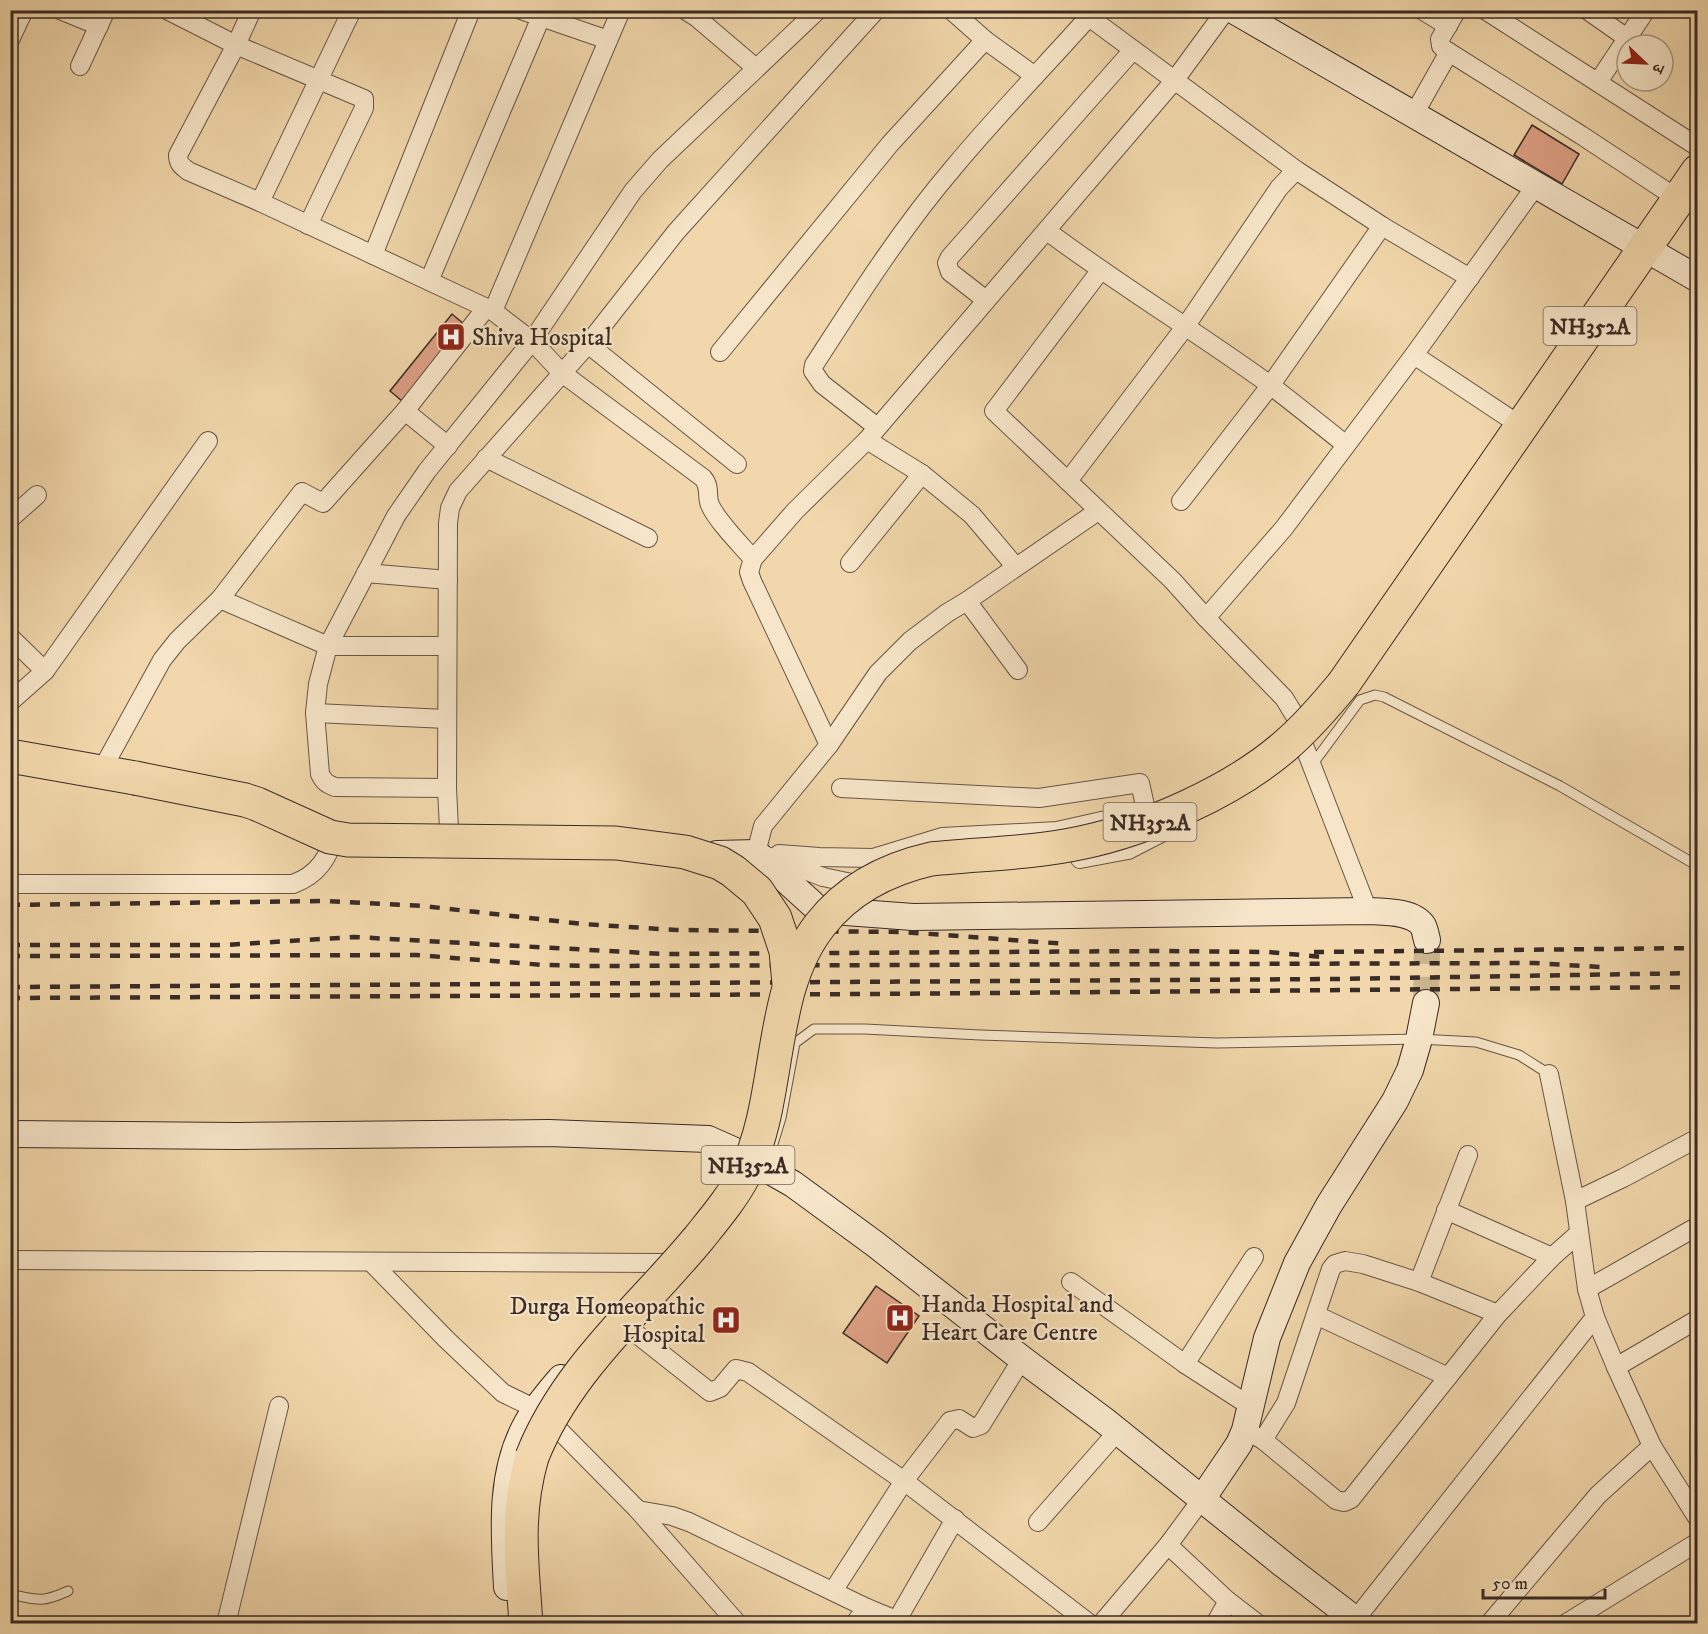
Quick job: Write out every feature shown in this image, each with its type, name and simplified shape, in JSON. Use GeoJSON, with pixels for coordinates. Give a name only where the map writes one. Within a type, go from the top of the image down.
{"type":"FeatureCollection","features":[{"type":"Feature","properties":{"kind":"highway","name":"NH352A"},"geometry":{"type":"LineString","coordinates":[[526,1623],[520,1533],[521,1508],[524,1485],[542,1430],[580,1372],[683,1257],[734,1194],[745,1173],[760,1132],[791,980],[801,956],[820,924],[846,898],[877,877],[912,863],[1078,843],[1131,831],[1243,777],[1284,747],[1324,707],[1344,682],[1698,171]]}},
{"type":"Feature","properties":{"kind":"highway"},"geometry":{"type":"LineString","coordinates":[[10,756],[245,800],[330,837],[348,840],[616,843],[685,852],[720,863],[734,871],[757,891],[775,918],[786,951],[789,968],[788,995]]}},
{"type":"Feature","properties":{"kind":"street"},"geometry":{"type":"LineString","coordinates":[[10,40],[24,10]]}},
{"type":"Feature","properties":{"kind":"street"},"geometry":{"type":"LineString","coordinates":[[60,10],[103,18],[80,66]]}},
{"type":"Feature","properties":{"kind":"street"},"geometry":{"type":"LineString","coordinates":[[252,10],[178,155],[178,161],[188,171],[260,202],[490,310],[532,342],[562,374],[704,478],[709,488],[708,497],[711,508],[753,559]]}},
{"type":"Feature","properties":{"kind":"street"},"geometry":{"type":"LineString","coordinates":[[260,202],[352,10]]}},
{"type":"Feature","properties":{"kind":"street"},"geometry":{"type":"LineString","coordinates":[[373,255],[471,10]]}},
{"type":"Feature","properties":{"kind":"street"},"geometry":{"type":"LineString","coordinates":[[521,10],[543,14],[608,40]]}},
{"type":"Feature","properties":{"kind":"street"},"geometry":{"type":"LineString","coordinates":[[105,764],[162,660],[177,641],[220,599],[302,492],[323,503],[405,411],[490,310],[621,10]]}},
{"type":"Feature","properties":{"kind":"street"},"geometry":{"type":"LineString","coordinates":[[685,10],[756,68]]}},
{"type":"Feature","properties":{"kind":"street"},"geometry":{"type":"LineString","coordinates":[[447,788],[335,787],[327,784],[320,774],[315,713],[318,684],[328,646],[396,516],[448,446],[532,342],[633,191],[660,160],[818,10]]}},
{"type":"Feature","properties":{"kind":"street"},"geometry":{"type":"LineString","coordinates":[[449,829],[447,788],[448,580],[450,508],[458,491],[588,344],[676,232],[876,10]]}},
{"type":"Feature","properties":{"kind":"street"},"geometry":{"type":"LineString","coordinates":[[951,10],[985,40],[1035,76]]}},
{"type":"Feature","properties":{"kind":"street"},"geometry":{"type":"LineString","coordinates":[[829,745],[752,581],[749,572],[753,559],[795,511],[872,433],[1047,231],[1174,81],[1226,10]]}},
{"type":"Feature","properties":{"kind":"street"},"geometry":{"type":"LineString","coordinates":[[1233,10],[1698,279]]}},
{"type":"Feature","properties":{"kind":"street"},"geometry":{"type":"LineString","coordinates":[[1422,10],[1453,18],[1440,43],[1449,52],[1678,199]]}},
{"type":"Feature","properties":{"kind":"street"},"geometry":{"type":"LineString","coordinates":[[1485,10],[1698,147]]}},
{"type":"Feature","properties":{"kind":"street"},"geometry":{"type":"LineString","coordinates":[[1587,10],[1620,33]]}},
{"type":"Feature","properties":{"kind":"street"},"geometry":{"type":"LineString","coordinates":[[1630,33],[1646,10]]}},
{"type":"Feature","properties":{"kind":"street"},"geometry":{"type":"LineString","coordinates":[[173,12],[236,45],[360,96],[365,102],[308,225]]}},
{"type":"Feature","properties":{"kind":"street"},"geometry":{"type":"LineString","coordinates":[[429,282],[543,14]]}},
{"type":"Feature","properties":{"kind":"street"},"geometry":{"type":"LineString","coordinates":[[1016,566],[972,515],[872,433],[822,384],[813,372],[814,364],[885,255],[954,166],[1092,14],[1133,50],[1296,170],[1382,226],[1470,278]]}},
{"type":"Feature","properties":{"kind":"street"},"geometry":{"type":"LineString","coordinates":[[720,352],[890,144],[985,40]]}},
{"type":"Feature","properties":{"kind":"street"},"geometry":{"type":"LineString","coordinates":[[986,300],[950,272],[947,263],[1133,50]]}},
{"type":"Feature","properties":{"kind":"street"},"geometry":{"type":"LineString","coordinates":[[1414,114],[1449,52]]}},
{"type":"Feature","properties":{"kind":"street"},"geometry":{"type":"LineString","coordinates":[[1598,82],[1615,56]]}},
{"type":"Feature","properties":{"kind":"street"},"geometry":{"type":"LineString","coordinates":[[1068,481],[1185,327],[1279,188],[1296,170]]}},
{"type":"Feature","properties":{"kind":"street"},"geometry":{"type":"LineString","coordinates":[[1206,618],[1284,528],[1414,355],[1537,184]]}},
{"type":"Feature","properties":{"kind":"street"},"geometry":{"type":"LineString","coordinates":[[1181,501],[1270,386],[1382,226]]}},
{"type":"Feature","properties":{"kind":"street"},"geometry":{"type":"LineString","coordinates":[[1047,231],[1100,271],[1270,386],[1346,445]]}},
{"type":"Feature","properties":{"kind":"street"},"geometry":{"type":"LineString","coordinates":[[1100,271],[994,411],[1173,581],[1279,693],[1295,716]]}},
{"type":"Feature","properties":{"kind":"street"},"geometry":{"type":"LineString","coordinates":[[588,344],[737,464]]}},
{"type":"Feature","properties":{"kind":"street"},"geometry":{"type":"LineString","coordinates":[[1414,355],[1521,426]]}},
{"type":"Feature","properties":{"kind":"street"},"geometry":{"type":"LineString","coordinates":[[405,411],[448,446]]}},
{"type":"Feature","properties":{"kind":"street"},"geometry":{"type":"LineString","coordinates":[[717,854],[692,837],[590,829],[449,829],[334,840],[272,798],[254,792],[18,750],[10,756],[16,765],[205,802],[250,813],[334,840],[616,857],[690,868],[717,854],[756,853],[873,858],[942,837],[1057,831],[1146,810],[1232,768],[1295,716],[1334,669],[1477,465],[1521,426]]}},
{"type":"Feature","properties":{"kind":"street"},"geometry":{"type":"LineString","coordinates":[[756,853],[823,877],[872,887],[960,867],[1052,864],[1128,850],[1308,756],[1499,480],[1521,426]]}},
{"type":"Feature","properties":{"kind":"street"},"geometry":{"type":"LineString","coordinates":[[10,702],[45,671],[208,441]]}},
{"type":"Feature","properties":{"kind":"street"},"geometry":{"type":"LineString","coordinates":[[486,458],[648,538]]}},
{"type":"Feature","properties":{"kind":"street"},"geometry":{"type":"LineString","coordinates":[[850,563],[922,474]]}},
{"type":"Feature","properties":{"kind":"street"},"geometry":{"type":"LineString","coordinates":[[10,519],[38,495]]}},
{"type":"Feature","properties":{"kind":"street"},"geometry":{"type":"LineString","coordinates":[[756,853],[763,826],[829,745],[878,673],[892,657],[928,626],[1098,511]]}},
{"type":"Feature","properties":{"kind":"street"},"geometry":{"type":"LineString","coordinates":[[366,573],[448,580]]}},
{"type":"Feature","properties":{"kind":"street"},"geometry":{"type":"LineString","coordinates":[[220,599],[328,646],[447,646]]}},
{"type":"Feature","properties":{"kind":"street"},"geometry":{"type":"LineString","coordinates":[[967,600],[1018,670]]}},
{"type":"Feature","properties":{"kind":"street"},"geometry":{"type":"LineString","coordinates":[[10,637],[45,671]]}},
{"type":"Feature","properties":{"kind":"street"},"geometry":{"type":"LineString","coordinates":[[315,713],[447,719]]}},
{"type":"Feature","properties":{"kind":"street"},"geometry":{"type":"LineString","coordinates":[[1308,756],[1368,911]]}},
{"type":"Feature","properties":{"kind":"street"},"geometry":{"type":"LineString","coordinates":[[841,788],[1039,798],[1140,783],[1146,810]]}},
{"type":"Feature","properties":{"kind":"street"},"geometry":{"type":"LineString","coordinates":[[10,884],[293,884],[306,879],[319,868],[334,840]]}},
{"type":"Feature","properties":{"kind":"street"},"geometry":{"type":"LineString","coordinates":[[756,853],[819,910],[913,917],[1395,912],[1417,921],[1424,927],[1427,940]]}},
{"type":"Feature","properties":{"kind":"street"},"geometry":{"type":"LineString","coordinates":[[1252,1425],[1267,1338],[1297,1263],[1329,1205],[1395,1101],[1410,1070],[1426,1003]]}},
{"type":"Feature","properties":{"kind":"street"},"geometry":{"type":"LineString","coordinates":[[1549,1074],[1575,1201],[1587,1289],[1595,1317],[1652,1446],[1698,1519]]}},
{"type":"Feature","properties":{"kind":"street"},"geometry":{"type":"LineString","coordinates":[[10,1134],[249,1136],[549,1133],[708,1138],[793,1184],[866,1238],[1118,1431],[1358,1622],[1595,1317]]}},
{"type":"Feature","properties":{"kind":"street"},"geometry":{"type":"LineString","coordinates":[[1575,1201],[1698,1138]]}},
{"type":"Feature","properties":{"kind":"street"},"geometry":{"type":"LineString","coordinates":[[510,1623],[504,1539],[506,1488],[511,1462],[518,1443],[536,1409],[700,1222],[726,1179],[735,1151]]}},
{"type":"Feature","properties":{"kind":"street"},"geometry":{"type":"LineString","coordinates":[[1419,1282],[1468,1155]]}},
{"type":"Feature","properties":{"kind":"street"},"geometry":{"type":"LineString","coordinates":[[540,1623],[535,1505],[538,1481],[545,1456],[558,1429],[583,1391],[733,1221],[748,1200],[764,1167]]}},
{"type":"Feature","properties":{"kind":"street"},"geometry":{"type":"LineString","coordinates":[[1446,1210],[1552,1257]]}},
{"type":"Feature","properties":{"kind":"street"},"geometry":{"type":"LineString","coordinates":[[1587,1289],[1698,1226]]}},
{"type":"Feature","properties":{"kind":"street"},"geometry":{"type":"LineString","coordinates":[[1071,1282],[1185,1364],[1336,1500],[1344,1502],[1355,1495],[1498,1314],[1552,1257],[1578,1234]]}},
{"type":"Feature","properties":{"kind":"street"},"geometry":{"type":"LineString","coordinates":[[1185,1364],[1254,1257]]}},
{"type":"Feature","properties":{"kind":"street"},"geometry":{"type":"LineString","coordinates":[[10,1260],[664,1263]]}},
{"type":"Feature","properties":{"kind":"street"},"geometry":{"type":"LineString","coordinates":[[1101,1623],[1168,1545],[1202,1500],[1252,1425],[1286,1403],[1331,1269],[1345,1261],[1363,1264],[1419,1282],[1498,1314]]}},
{"type":"Feature","properties":{"kind":"street"},"geometry":{"type":"LineString","coordinates":[[371,1262],[446,1339],[503,1393],[536,1409],[558,1429],[638,1510],[738,1623]]}},
{"type":"Feature","properties":{"kind":"street"},"geometry":{"type":"LineString","coordinates":[[1316,1315],[1448,1377]]}},
{"type":"Feature","properties":{"kind":"street"},"geometry":{"type":"LineString","coordinates":[[1616,1367],[1698,1319]]}},
{"type":"Feature","properties":{"kind":"street"},"geometry":{"type":"LineString","coordinates":[[634,1332],[710,1392],[720,1388],[736,1369],[747,1372],[904,1481],[1090,1623]]}},
{"type":"Feature","properties":{"kind":"street"},"geometry":{"type":"LineString","coordinates":[[833,1592],[904,1481],[950,1421],[959,1419],[973,1428],[981,1425],[1022,1359]]}},
{"type":"Feature","properties":{"kind":"street"},"geometry":{"type":"LineString","coordinates":[[226,1623],[279,1406]]}},
{"type":"Feature","properties":{"kind":"street"},"geometry":{"type":"LineString","coordinates":[[1038,1522],[1118,1431]]}},
{"type":"Feature","properties":{"kind":"street"},"geometry":{"type":"LineString","coordinates":[[1489,1623],[1585,1509],[1652,1446]]}},
{"type":"Feature","properties":{"kind":"street"},"geometry":{"type":"LineString","coordinates":[[638,1510],[689,1521],[833,1592],[901,1622],[955,1519]]}},
{"type":"Feature","properties":{"kind":"street"},"geometry":{"type":"LineString","coordinates":[[1565,1623],[1698,1542]]}},
{"type":"Feature","properties":{"kind":"street"},"geometry":{"type":"LineString","coordinates":[[1168,1545],[1228,1601],[1258,1623]]}},
{"type":"Feature","properties":{"kind":"street"},"geometry":{"type":"LineString","coordinates":[[1215,1623],[1228,1601]]}},
{"type":"Feature","properties":{"kind":"street"},"geometry":{"type":"LineString","coordinates":[[855,1623],[867,1608]]}},
{"type":"Feature","properties":{"kind":"lane"},"geometry":{"type":"LineString","coordinates":[[1308,756],[1360,700],[1375,695],[1384,697],[1560,786],[1698,866]]}},
{"type":"Feature","properties":{"kind":"lane"},"geometry":{"type":"LineString","coordinates":[[764,1167],[772,1150],[781,1118],[795,1043],[814,1029],[1217,1043],[1419,1039],[1476,1042],[1519,1056],[1549,1074]]}},
{"type":"Feature","properties":{"kind":"lane"},"geometry":{"type":"LineString","coordinates":[[10,1594],[37,1600],[49,1600],[68,1591]]}},
{"type":"Feature","properties":{"kind":"building"},"geometry":{"type":"Polygon","coordinates":[[[1532,125],[1579,154],[1562,184],[1514,155],[1532,125]]]}},
{"type":"Feature","properties":{"kind":"building"},"geometry":{"type":"Polygon","coordinates":[[[452,314],[464,324],[402,401],[390,391],[452,314]]]}},
{"type":"Feature","properties":{"kind":"building"},"geometry":{"type":"Polygon","coordinates":[[[876,1286],[919,1316],[887,1363],[843,1333],[876,1286]]]}},
{"type":"Feature","properties":{"kind":"tunnel"},"geometry":{"type":"LineString","coordinates":[[1426,1003],[1427,940]]}},
{"type":"Feature","properties":{"kind":"railway"},"geometry":{"type":"LineString","coordinates":[[10,905],[327,901],[423,906],[583,924],[676,930],[903,932],[1067,944]]}},
{"type":"Feature","properties":{"kind":"railway"},"geometry":{"type":"LineString","coordinates":[[10,945],[225,945],[354,937],[664,954],[1160,951],[1268,952],[1323,957]]}},
{"type":"Feature","properties":{"kind":"railway"},"geometry":{"type":"LineString","coordinates":[[1314,952],[1698,948]]}},
{"type":"Feature","properties":{"kind":"railway"},"geometry":{"type":"LineString","coordinates":[[10,956],[416,955],[544,965],[595,966],[1534,963],[1600,967]]}},
{"type":"Feature","properties":{"kind":"railway"},"geometry":{"type":"LineString","coordinates":[[10,987],[1334,979],[1698,973]]}},
{"type":"Feature","properties":{"kind":"railway"},"geometry":{"type":"LineString","coordinates":[[10,998],[1698,987]]}},
{"type":"Feature","properties":{"kind":"place","name":"Shiva Hospital"},"geometry":{"type":"Point","coordinates":[451,337]}},
{"type":"Feature","properties":{"kind":"place","name":"Handa Hospital and Heart Care Centre"},"geometry":{"type":"Point","coordinates":[900,1318]}},
{"type":"Feature","properties":{"kind":"place","name":"Durga Homeopathic Hospital"},"geometry":{"type":"Point","coordinates":[726,1320]}}]}
